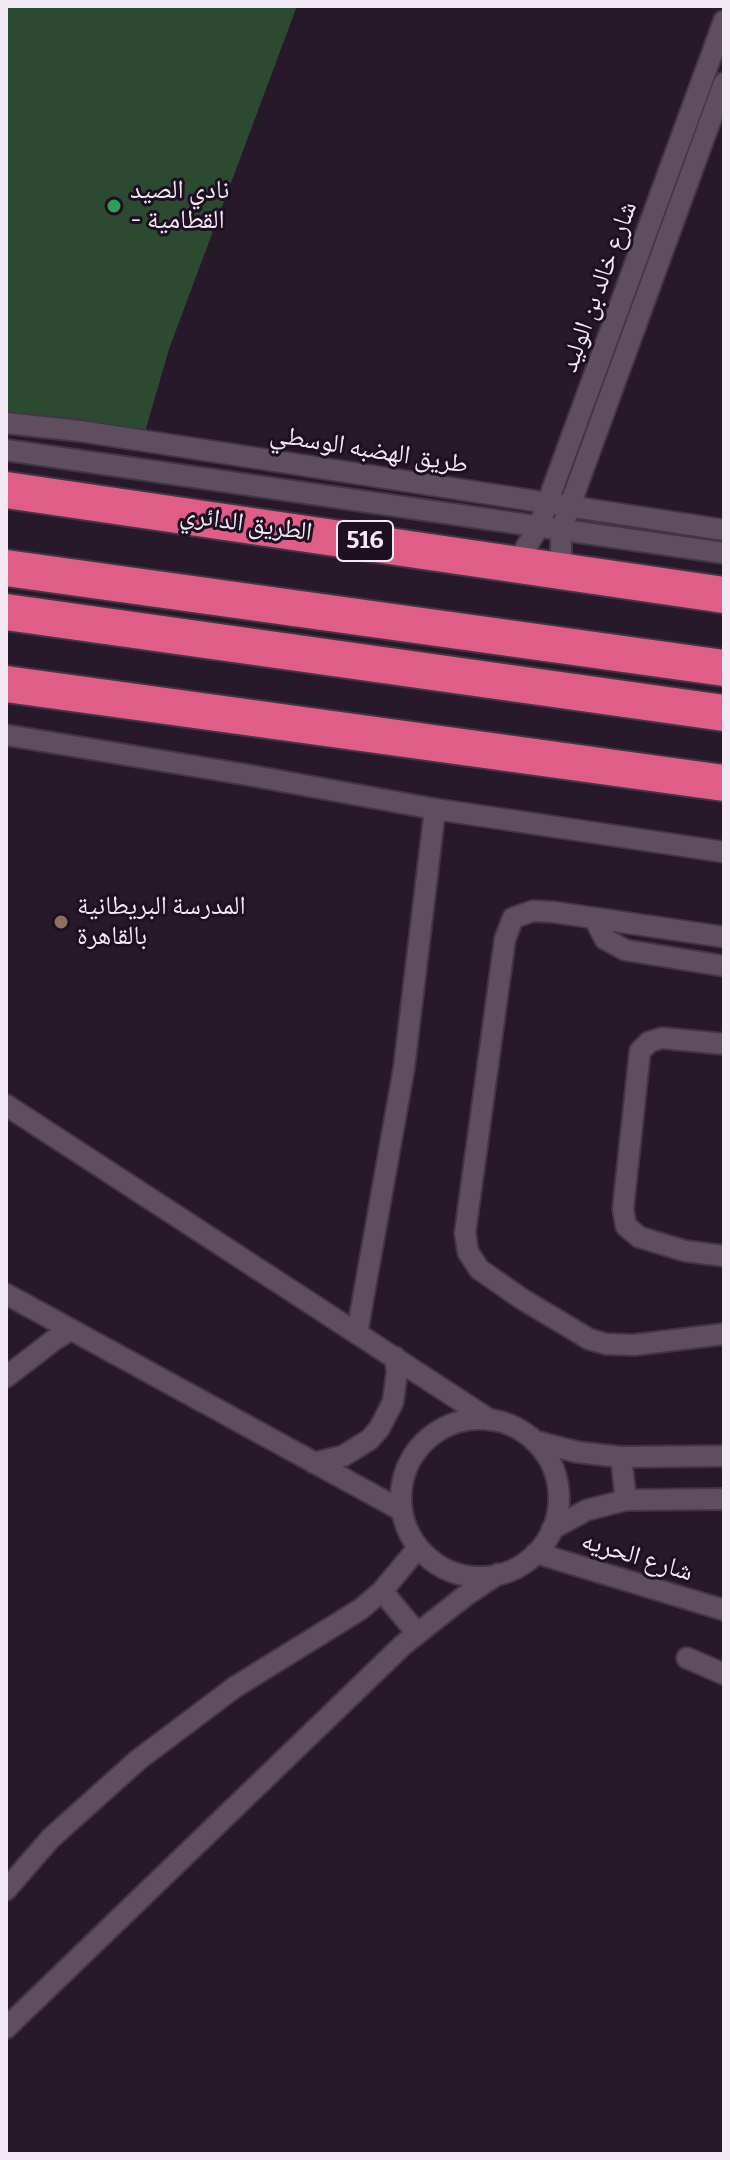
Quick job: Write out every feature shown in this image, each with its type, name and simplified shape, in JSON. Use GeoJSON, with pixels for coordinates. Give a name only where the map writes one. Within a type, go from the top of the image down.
{"type":"FeatureCollection","features":[{"type":"Feature","properties":{"kind":"highway","name":"الطريق الدائري"},"geometry":{"type":"LineString","coordinates":[[6,490],[724,595]]}},
{"type":"Feature","properties":{"kind":"highway"},"geometry":{"type":"LineString","coordinates":[[6,568],[724,668]]}},
{"type":"Feature","properties":{"kind":"highway"},"geometry":{"type":"LineString","coordinates":[[6,612],[724,713]]}},
{"type":"Feature","properties":{"kind":"highway"},"geometry":{"type":"LineString","coordinates":[[6,684],[724,783]]}},
{"type":"Feature","properties":{"kind":"street","name":"شارع خالد بن الوليد"},"geometry":{"type":"LineString","coordinates":[[566,573],[561,556],[561,530],[718,77],[724,21]]}},
{"type":"Feature","properties":{"kind":"street","name":"شارع خالد بن الوليد"},"geometry":{"type":"LineString","coordinates":[[511,564],[524,551],[539,526],[718,77]]}},
{"type":"Feature","properties":{"kind":"street","name":"طريق الهضبه الوسطي"},"geometry":{"type":"LineString","coordinates":[[6,423],[80,431],[724,530]]}},
{"type":"Feature","properties":{"kind":"street"},"geometry":{"type":"LineString","coordinates":[[74,460],[80,431]]}},
{"type":"Feature","properties":{"kind":"street","name":"طريق الهضبه الوسطي"},"geometry":{"type":"LineString","coordinates":[[6,450],[724,553]]}},
{"type":"Feature","properties":{"kind":"street"},"geometry":{"type":"LineString","coordinates":[[6,735],[435,809],[724,852]]}},
{"type":"Feature","properties":{"kind":"street"},"geometry":{"type":"LineString","coordinates":[[357,1333],[404,1068],[435,809]]}},
{"type":"Feature","properties":{"kind":"street"},"geometry":{"type":"LineString","coordinates":[[724,937],[533,911],[517,915],[507,929],[465,1233],[473,1262],[489,1277],[589,1339],[606,1344],[634,1345],[724,1334]]}},
{"type":"Feature","properties":{"kind":"street"},"geometry":{"type":"LineString","coordinates":[[594,918],[605,939],[625,950],[724,966]]}},
{"type":"Feature","properties":{"kind":"street"},"geometry":{"type":"LineString","coordinates":[[724,1044],[662,1038],[649,1042],[640,1051],[623,1209],[626,1226],[639,1237],[685,1251],[724,1256]]}},
{"type":"Feature","properties":{"kind":"street"},"geometry":{"type":"LineString","coordinates":[[6,1105],[490,1420]]}},
{"type":"Feature","properties":{"kind":"street"},"geometry":{"type":"LineString","coordinates":[[6,1294],[401,1510]]}},
{"type":"Feature","properties":{"kind":"street"},"geometry":{"type":"LineString","coordinates":[[6,1377],[70,1330]]}},
{"type":"Feature","properties":{"kind":"street"},"geometry":{"type":"LineString","coordinates":[[314,1463],[343,1456],[369,1440],[379,1429],[393,1402],[395,1357]]}},
{"type":"Feature","properties":{"kind":"street"},"geometry":{"type":"LineString","coordinates":[[466,1420],[507,1423],[534,1441],[549,1460],[557,1482],[558,1506],[552,1529],[536,1553],[518,1567],[476,1577],[454,1573],[435,1563],[418,1548],[407,1530],[401,1510],[401,1485],[409,1462],[423,1443],[443,1428],[466,1420]]}},
{"type":"Feature","properties":{"kind":"street"},"geometry":{"type":"LineString","coordinates":[[534,1441],[577,1452],[621,1457],[724,1456]]}},
{"type":"Feature","properties":{"kind":"street"},"geometry":{"type":"LineString","coordinates":[[621,1457],[626,1500]]}},
{"type":"Feature","properties":{"kind":"street"},"geometry":{"type":"LineString","coordinates":[[552,1529],[587,1510],[626,1500],[724,1499]]}},
{"type":"Feature","properties":{"kind":"street"},"geometry":{"type":"LineString","coordinates":[[9,1881],[51,1838],[150,1750],[235,1687],[338,1624],[382,1591],[418,1548]]}},
{"type":"Feature","properties":{"kind":"street","name":"شارع الحريه"},"geometry":{"type":"LineString","coordinates":[[536,1553],[724,1610]]}},
{"type":"Feature","properties":{"kind":"street"},"geometry":{"type":"LineString","coordinates":[[6,2028],[417,1633],[498,1574]]}},
{"type":"Feature","properties":{"kind":"street"},"geometry":{"type":"LineString","coordinates":[[382,1591],[417,1633]]}},
{"type":"Feature","properties":{"kind":"street"},"geometry":{"type":"LineString","coordinates":[[687,1658],[724,1674]]}},
{"type":"Feature","properties":{"kind":"green space","name":"نادي الصيد - القطامية"},"geometry":{"type":"Polygon","coordinates":[[[6,6],[297,6],[169,349],[145,432],[6,415],[6,6]]]}},
{"type":"Feature","properties":{"kind":"place","name":"نادي الصيد - القطامية"},"geometry":{"type":"Point","coordinates":[114,206]}},
{"type":"Feature","properties":{"kind":"place","name":"المدرسة البريطانية بالقاهرة"},"geometry":{"type":"Point","coordinates":[61,922]}}]}
